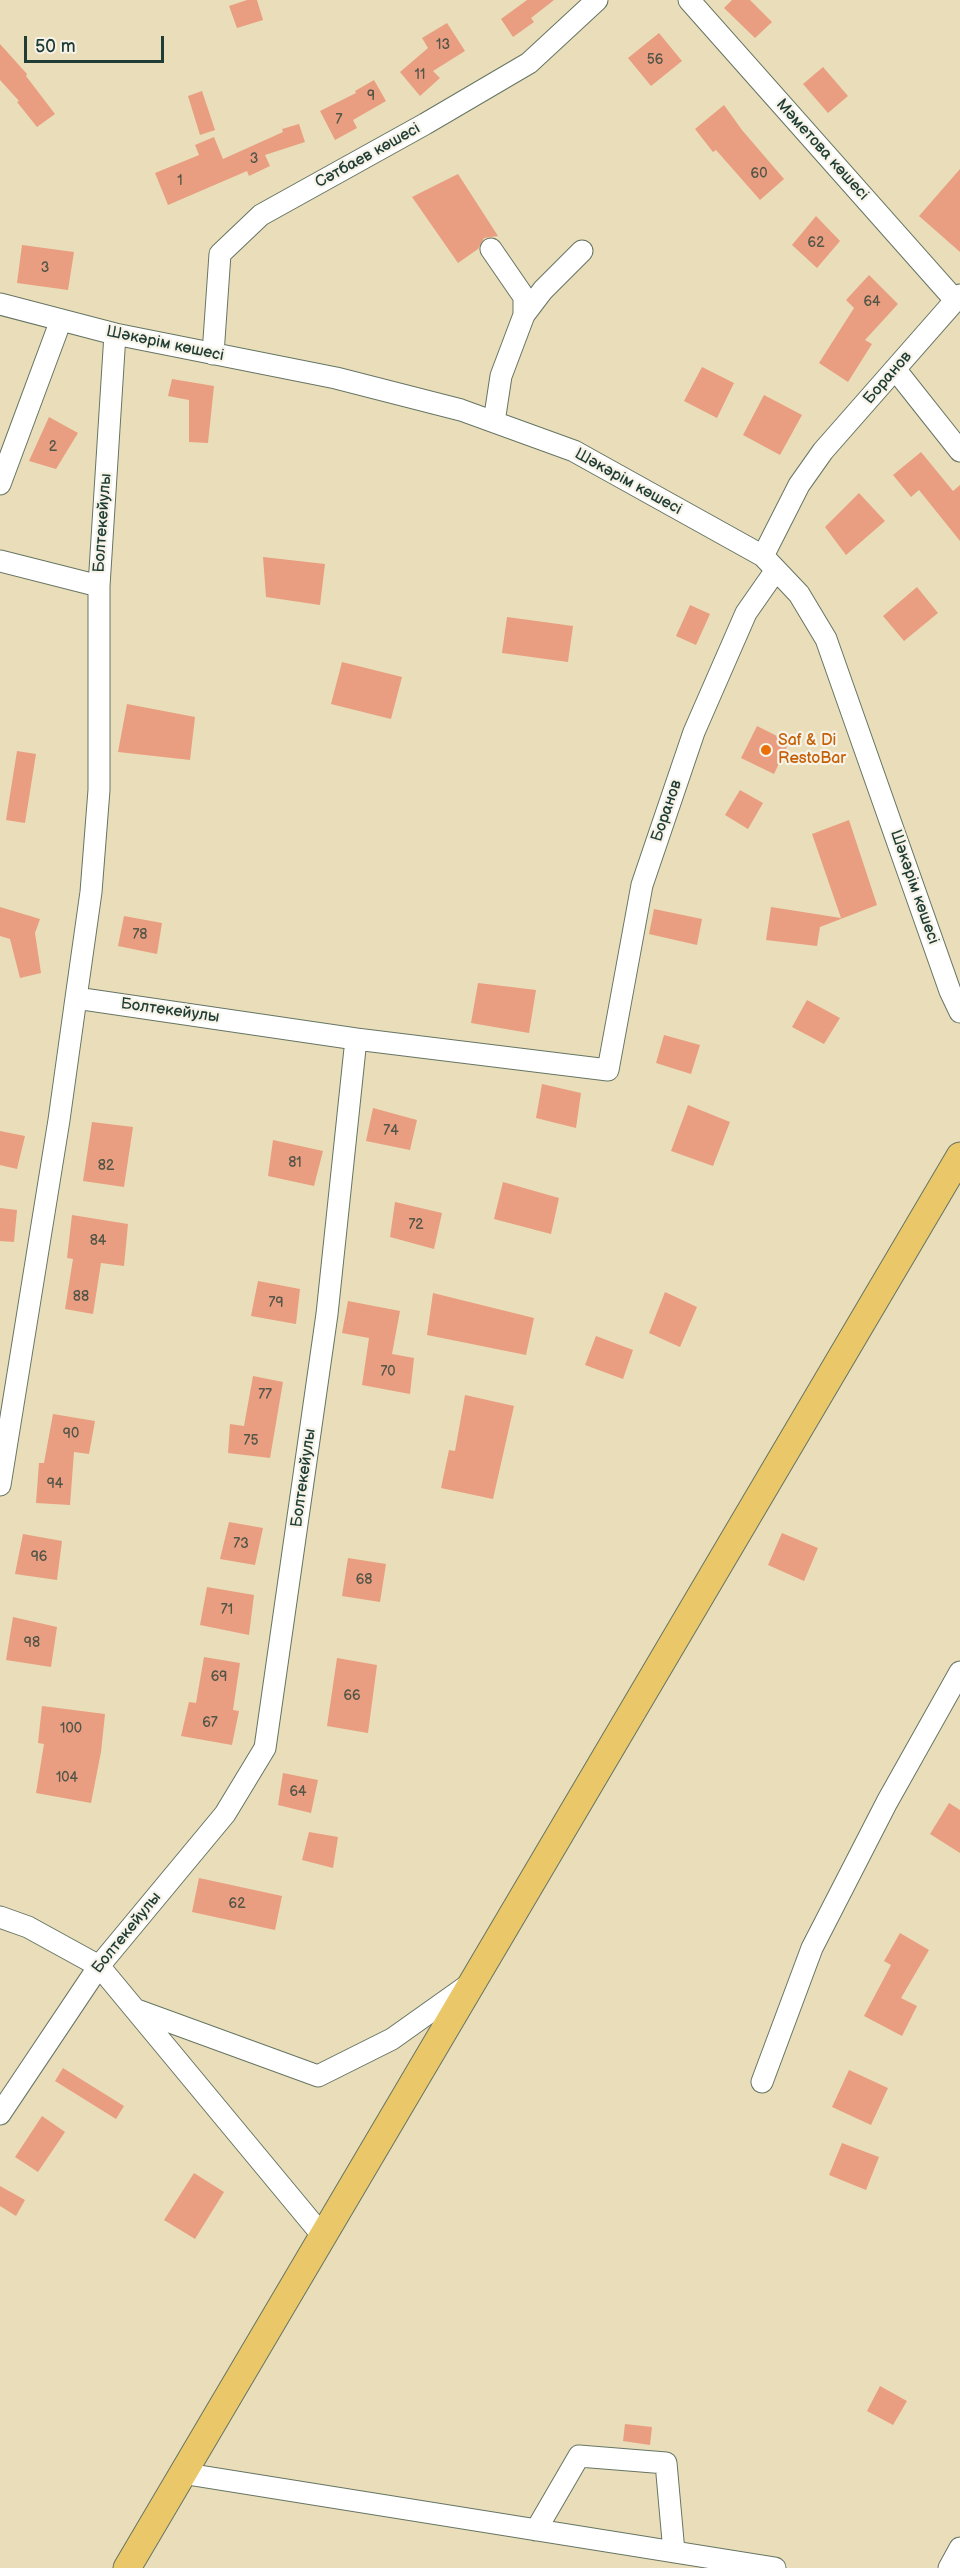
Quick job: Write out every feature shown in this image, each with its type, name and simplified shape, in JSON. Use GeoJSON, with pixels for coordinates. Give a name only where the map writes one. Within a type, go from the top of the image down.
{"type":"FeatureCollection","features":[{"type":"Feature","properties":{"kind":"main road"},"geometry":{"type":"LineString","coordinates":[[127,2568],[960,1156]]}},
{"type":"Feature","properties":{"kind":"street","name":"Сәтбаев көшесі"},"geometry":{"type":"LineString","coordinates":[[213,354],[220,254],[261,215],[529,63],[597,0]]}},
{"type":"Feature","properties":{"kind":"street","name":"Мәметова көшесі"},"geometry":{"type":"LineString","coordinates":[[689,0],[958,298]]}},
{"type":"Feature","properties":{"kind":"street"},"geometry":{"type":"LineString","coordinates":[[491,249],[524,297],[524,315]]}},
{"type":"Feature","properties":{"kind":"street"},"geometry":{"type":"LineString","coordinates":[[494,422],[501,376],[524,315],[543,290],[582,251]]}},
{"type":"Feature","properties":{"kind":"street","name":"Боранов"},"geometry":{"type":"LineString","coordinates":[[356,1039],[608,1070],[642,885],[694,732],[770,563],[799,485],[824,451],[958,298]]}},
{"type":"Feature","properties":{"kind":"street","name":"Шәкәрім көшесі"},"geometry":{"type":"LineString","coordinates":[[0,304],[115,334],[336,378],[461,410],[574,451],[770,563],[799,594],[826,639],[950,991],[960,1012]]}},
{"type":"Feature","properties":{"kind":"street"},"geometry":{"type":"LineString","coordinates":[[0,484],[62,320]]}},
{"type":"Feature","properties":{"kind":"street","name":"Болтекейулы"},"geometry":{"type":"LineString","coordinates":[[0,1485],[57,1132],[91,892],[99,790],[99,586],[115,334]]}},
{"type":"Feature","properties":{"kind":"street"},"geometry":{"type":"LineString","coordinates":[[895,369],[960,451]]}},
{"type":"Feature","properties":{"kind":"street"},"geometry":{"type":"LineString","coordinates":[[0,561],[99,586]]}},
{"type":"Feature","properties":{"kind":"street","name":"Болтекейулы"},"geometry":{"type":"LineString","coordinates":[[0,2114],[99,1966],[225,1814],[265,1748],[327,1314],[356,1039],[76,998]]}},
{"type":"Feature","properties":{"kind":"street"},"geometry":{"type":"LineString","coordinates":[[762,2082],[812,1948],[886,1802],[960,1672]]}},
{"type":"Feature","properties":{"kind":"street"},"geometry":{"type":"LineString","coordinates":[[0,1917],[28,1927],[99,1966],[137,2009],[322,2235]]}},
{"type":"Feature","properties":{"kind":"street"},"geometry":{"type":"LineString","coordinates":[[137,2009],[318,2076],[392,2039],[471,1983]]}},
{"type":"Feature","properties":{"kind":"street"},"geometry":{"type":"LineString","coordinates":[[536,2530],[579,2456],[666,2463],[674,2552]]}},
{"type":"Feature","properties":{"kind":"street"},"geometry":{"type":"LineString","coordinates":[[181,2473],[775,2568]]}},
{"type":"Feature","properties":{"kind":"street"},"geometry":{"type":"LineString","coordinates":[[949,2568],[960,2548]]}},
{"type":"Feature","properties":{"kind":"building"},"geometry":{"type":"Polygon","coordinates":[[[247,0],[257,0],[263,20],[237,28],[229,6],[247,0]]]}},
{"type":"Feature","properties":{"kind":"building"},"geometry":{"type":"Polygon","coordinates":[[[527,0],[554,0],[531,18],[534,22],[513,37],[501,19],[527,0]]]}},
{"type":"Feature","properties":{"kind":"building"},"geometry":{"type":"Polygon","coordinates":[[[732,0],[750,0],[772,22],[755,38],[724,8],[732,0]]]}},
{"type":"Feature","properties":{"kind":"building"},"geometry":{"type":"Polygon","coordinates":[[[447,23],[465,51],[433,71],[440,78],[420,96],[400,72],[428,48],[422,38],[447,23]]]}},
{"type":"Feature","properties":{"kind":"building"},"geometry":{"type":"Polygon","coordinates":[[[659,33],[682,61],[651,86],[628,58],[659,33]]]}},
{"type":"Feature","properties":{"kind":"building"},"geometry":{"type":"Polygon","coordinates":[[[0,44],[27,74],[26,76],[55,114],[37,127],[17,102],[19,101],[0,80],[0,44]]]}},
{"type":"Feature","properties":{"kind":"building"},"geometry":{"type":"Polygon","coordinates":[[[823,67],[848,96],[828,113],[803,84],[823,67]]]}},
{"type":"Feature","properties":{"kind":"building"},"geometry":{"type":"Polygon","coordinates":[[[374,80],[386,101],[353,120],[357,128],[335,140],[320,111],[356,93],[355,91],[374,80]]]}},
{"type":"Feature","properties":{"kind":"building"},"geometry":{"type":"Polygon","coordinates":[[[202,91],[215,130],[200,135],[188,96],[202,91]]]}},
{"type":"Feature","properties":{"kind":"building"},"geometry":{"type":"Polygon","coordinates":[[[724,105],[784,179],[760,200],[716,150],[713,152],[695,129],[724,105]]]}},
{"type":"Feature","properties":{"kind":"building"},"geometry":{"type":"Polygon","coordinates":[[[299,124],[305,142],[265,155],[270,166],[249,176],[247,171],[168,205],[155,173],[199,155],[195,145],[214,137],[223,159],[283,132],[282,129],[299,124]]]}},
{"type":"Feature","properties":{"kind":"building"},"geometry":{"type":"Polygon","coordinates":[[[960,169],[960,252],[919,216],[960,169]]]}},
{"type":"Feature","properties":{"kind":"building"},"geometry":{"type":"Polygon","coordinates":[[[458,174],[498,236],[484,238],[478,249],[458,263],[412,197],[458,174]]]}},
{"type":"Feature","properties":{"kind":"building"},"geometry":{"type":"Polygon","coordinates":[[[816,216],[840,241],[817,268],[792,245],[816,216]]]}},
{"type":"Feature","properties":{"kind":"building"},"geometry":{"type":"Polygon","coordinates":[[[22,245],[74,252],[68,290],[17,283],[22,245]]]}},
{"type":"Feature","properties":{"kind":"building"},"geometry":{"type":"Polygon","coordinates":[[[869,275],[898,304],[865,340],[872,344],[848,382],[819,363],[854,308],[846,300],[869,275]]]}},
{"type":"Feature","properties":{"kind":"building"},"geometry":{"type":"Polygon","coordinates":[[[702,367],[734,383],[717,418],[684,401],[702,367]]]}},
{"type":"Feature","properties":{"kind":"building"},"geometry":{"type":"Polygon","coordinates":[[[172,379],[214,386],[208,443],[189,442],[189,400],[168,396],[172,379]]]}},
{"type":"Feature","properties":{"kind":"building"},"geometry":{"type":"Polygon","coordinates":[[[764,395],[802,415],[780,455],[743,435],[764,395]]]}},
{"type":"Feature","properties":{"kind":"building"},"geometry":{"type":"Polygon","coordinates":[[[49,417],[78,433],[56,469],[29,461],[49,417]]]}},
{"type":"Feature","properties":{"kind":"building"},"geometry":{"type":"Polygon","coordinates":[[[921,452],[953,491],[960,485],[960,541],[919,490],[911,497],[893,475],[921,452]]]}},
{"type":"Feature","properties":{"kind":"building"},"geometry":{"type":"Polygon","coordinates":[[[859,493],[885,521],[846,555],[825,527],[859,493]]]}},
{"type":"Feature","properties":{"kind":"building"},"geometry":{"type":"Polygon","coordinates":[[[263,557],[325,564],[320,605],[266,597],[263,557]]]}},
{"type":"Feature","properties":{"kind":"building"},"geometry":{"type":"Polygon","coordinates":[[[917,587],[938,613],[904,641],[883,616],[917,587]]]}},
{"type":"Feature","properties":{"kind":"building"},"geometry":{"type":"Polygon","coordinates":[[[690,605],[710,614],[696,645],[676,636],[690,605]]]}},
{"type":"Feature","properties":{"kind":"building"},"geometry":{"type":"Polygon","coordinates":[[[507,617],[573,626],[568,662],[502,653],[507,617]]]}},
{"type":"Feature","properties":{"kind":"building"},"geometry":{"type":"Polygon","coordinates":[[[342,662],[402,677],[391,719],[331,704],[342,662]]]}},
{"type":"Feature","properties":{"kind":"building"},"geometry":{"type":"Polygon","coordinates":[[[127,704],[195,717],[190,760],[118,752],[127,704]]]}},
{"type":"Feature","properties":{"kind":"building"},"geometry":{"type":"Polygon","coordinates":[[[757,726],[789,742],[774,774],[741,758],[757,726]]]}},
{"type":"Feature","properties":{"kind":"building"},"geometry":{"type":"Polygon","coordinates":[[[17,751],[36,754],[25,823],[6,820],[17,751]]]}},
{"type":"Feature","properties":{"kind":"building"},"geometry":{"type":"Polygon","coordinates":[[[740,790],[763,803],[748,829],[725,815],[740,790]]]}},
{"type":"Feature","properties":{"kind":"building"},"geometry":{"type":"Polygon","coordinates":[[[849,820],[877,905],[820,927],[817,946],[766,940],[771,907],[841,918],[812,834],[849,820]]]}},
{"type":"Feature","properties":{"kind":"building"},"geometry":{"type":"Polygon","coordinates":[[[0,907],[40,919],[35,933],[41,973],[20,978],[10,939],[0,936],[0,907]]]}},
{"type":"Feature","properties":{"kind":"building"},"geometry":{"type":"Polygon","coordinates":[[[654,909],[702,919],[697,945],[649,934],[654,909]]]}},
{"type":"Feature","properties":{"kind":"building"},"geometry":{"type":"Polygon","coordinates":[[[124,916],[162,923],[157,954],[118,946],[124,916]]]}},
{"type":"Feature","properties":{"kind":"building"},"geometry":{"type":"Polygon","coordinates":[[[478,983],[536,990],[529,1033],[471,1023],[478,983]]]}},
{"type":"Feature","properties":{"kind":"building"},"geometry":{"type":"Polygon","coordinates":[[[807,1000],[840,1018],[824,1044],[792,1027],[807,1000]]]}},
{"type":"Feature","properties":{"kind":"building"},"geometry":{"type":"Polygon","coordinates":[[[664,1035],[700,1045],[691,1074],[656,1063],[664,1035]]]}},
{"type":"Feature","properties":{"kind":"building"},"geometry":{"type":"Polygon","coordinates":[[[542,1084],[581,1093],[576,1128],[536,1118],[542,1084]]]}},
{"type":"Feature","properties":{"kind":"building"},"geometry":{"type":"Polygon","coordinates":[[[688,1105],[730,1122],[713,1166],[671,1151],[688,1105]]]}},
{"type":"Feature","properties":{"kind":"building"},"geometry":{"type":"Polygon","coordinates":[[[373,1108],[417,1120],[410,1150],[366,1141],[373,1108]]]}},
{"type":"Feature","properties":{"kind":"building"},"geometry":{"type":"Polygon","coordinates":[[[92,1122],[133,1127],[124,1187],[83,1181],[92,1122]]]}},
{"type":"Feature","properties":{"kind":"building"},"geometry":{"type":"Polygon","coordinates":[[[0,1131],[25,1136],[17,1169],[0,1165],[0,1131]]]}},
{"type":"Feature","properties":{"kind":"building"},"geometry":{"type":"Polygon","coordinates":[[[273,1140],[323,1151],[314,1186],[268,1176],[273,1140]]]}},
{"type":"Feature","properties":{"kind":"building"},"geometry":{"type":"Polygon","coordinates":[[[503,1182],[559,1198],[551,1234],[494,1219],[503,1182]]]}},
{"type":"Feature","properties":{"kind":"building"},"geometry":{"type":"Polygon","coordinates":[[[395,1202],[442,1213],[434,1249],[390,1237],[395,1202]]]}},
{"type":"Feature","properties":{"kind":"building"},"geometry":{"type":"Polygon","coordinates":[[[0,1208],[17,1210],[14,1242],[0,1241],[0,1208]]]}},
{"type":"Feature","properties":{"kind":"building"},"geometry":{"type":"Polygon","coordinates":[[[72,1215],[128,1224],[124,1266],[101,1263],[93,1314],[65,1309],[73,1259],[67,1258],[72,1215]]]}},
{"type":"Feature","properties":{"kind":"building"},"geometry":{"type":"Polygon","coordinates":[[[258,1281],[300,1289],[296,1324],[251,1316],[258,1281]]]}},
{"type":"Feature","properties":{"kind":"building"},"geometry":{"type":"Polygon","coordinates":[[[665,1292],[697,1307],[680,1347],[649,1333],[665,1292]]]}},
{"type":"Feature","properties":{"kind":"building"},"geometry":{"type":"Polygon","coordinates":[[[433,1293],[534,1318],[526,1355],[427,1335],[433,1293]]]}},
{"type":"Feature","properties":{"kind":"building"},"geometry":{"type":"Polygon","coordinates":[[[348,1301],[400,1311],[392,1354],[414,1358],[410,1394],[362,1385],[369,1338],[342,1333],[348,1301]]]}},
{"type":"Feature","properties":{"kind":"building"},"geometry":{"type":"Polygon","coordinates":[[[596,1336],[633,1350],[623,1379],[585,1365],[596,1336]]]}},
{"type":"Feature","properties":{"kind":"building"},"geometry":{"type":"Polygon","coordinates":[[[253,1376],[283,1382],[270,1458],[228,1453],[230,1424],[244,1426],[253,1376]]]}},
{"type":"Feature","properties":{"kind":"building"},"geometry":{"type":"Polygon","coordinates":[[[465,1395],[514,1406],[493,1499],[441,1488],[449,1450],[455,1451],[465,1395]]]}},
{"type":"Feature","properties":{"kind":"building"},"geometry":{"type":"Polygon","coordinates":[[[53,1414],[95,1421],[89,1454],[74,1452],[70,1505],[36,1503],[39,1463],[44,1463],[53,1414]]]}},
{"type":"Feature","properties":{"kind":"building"},"geometry":{"type":"Polygon","coordinates":[[[229,1522],[263,1528],[255,1565],[220,1559],[229,1522]]]}},
{"type":"Feature","properties":{"kind":"building"},"geometry":{"type":"Polygon","coordinates":[[[782,1533],[818,1548],[804,1581],[768,1565],[782,1533]]]}},
{"type":"Feature","properties":{"kind":"building"},"geometry":{"type":"Polygon","coordinates":[[[23,1534],[62,1541],[57,1580],[15,1574],[23,1534]]]}},
{"type":"Feature","properties":{"kind":"building"},"geometry":{"type":"Polygon","coordinates":[[[348,1558],[386,1564],[380,1602],[342,1596],[348,1558]]]}},
{"type":"Feature","properties":{"kind":"building"},"geometry":{"type":"Polygon","coordinates":[[[207,1587],[254,1595],[249,1635],[200,1625],[207,1587]]]}},
{"type":"Feature","properties":{"kind":"building"},"geometry":{"type":"Polygon","coordinates":[[[13,1617],[57,1627],[51,1667],[6,1660],[13,1617]]]}},
{"type":"Feature","properties":{"kind":"building"},"geometry":{"type":"Polygon","coordinates":[[[204,1657],[240,1663],[233,1710],[239,1711],[232,1745],[181,1736],[189,1702],[196,1703],[204,1657]]]}},
{"type":"Feature","properties":{"kind":"building"},"geometry":{"type":"Polygon","coordinates":[[[337,1658],[377,1665],[368,1733],[327,1726],[337,1658]]]}},
{"type":"Feature","properties":{"kind":"building"},"geometry":{"type":"Polygon","coordinates":[[[42,1706],[105,1714],[101,1752],[91,1803],[36,1793],[44,1744],[38,1743],[42,1706]]]}},
{"type":"Feature","properties":{"kind":"building"},"geometry":{"type":"Polygon","coordinates":[[[283,1773],[318,1780],[311,1813],[278,1805],[283,1773]]]}},
{"type":"Feature","properties":{"kind":"building"},"geometry":{"type":"Polygon","coordinates":[[[949,1803],[960,1810],[960,1853],[930,1834],[949,1803]]]}},
{"type":"Feature","properties":{"kind":"building"},"geometry":{"type":"Polygon","coordinates":[[[309,1832],[338,1837],[333,1868],[302,1860],[309,1832]]]}},
{"type":"Feature","properties":{"kind":"building"},"geometry":{"type":"Polygon","coordinates":[[[199,1878],[282,1896],[275,1930],[192,1912],[199,1878]]]}},
{"type":"Feature","properties":{"kind":"building"},"geometry":{"type":"Polygon","coordinates":[[[900,1933],[929,1950],[901,1998],[917,2006],[902,2036],[864,2016],[891,1965],[884,1961],[900,1933]]]}},
{"type":"Feature","properties":{"kind":"building"},"geometry":{"type":"Polygon","coordinates":[[[63,2068],[124,2106],[116,2119],[55,2081],[63,2068]]]}},
{"type":"Feature","properties":{"kind":"building"},"geometry":{"type":"Polygon","coordinates":[[[849,2070],[888,2088],[871,2125],[832,2107],[849,2070]]]}},
{"type":"Feature","properties":{"kind":"building"},"geometry":{"type":"Polygon","coordinates":[[[42,2116],[65,2132],[38,2172],[15,2157],[42,2116]]]}},
{"type":"Feature","properties":{"kind":"building"},"geometry":{"type":"Polygon","coordinates":[[[842,2143],[879,2157],[866,2190],[829,2175],[842,2143]]]}},
{"type":"Feature","properties":{"kind":"building"},"geometry":{"type":"Polygon","coordinates":[[[194,2173],[224,2192],[195,2239],[164,2220],[194,2173]]]}},
{"type":"Feature","properties":{"kind":"building"},"geometry":{"type":"Polygon","coordinates":[[[0,2186],[25,2200],[16,2216],[0,2206],[0,2186]]]}},
{"type":"Feature","properties":{"kind":"building"},"geometry":{"type":"Polygon","coordinates":[[[880,2386],[907,2401],[893,2425],[867,2411],[880,2386]]]}},
{"type":"Feature","properties":{"kind":"building"},"geometry":{"type":"Polygon","coordinates":[[[625,2424],[652,2427],[650,2445],[623,2441],[625,2424]]]}},
{"type":"Feature","properties":{"kind":"place","name":"Saf & Di RestoBar"},"geometry":{"type":"Point","coordinates":[766,750]}}]}
